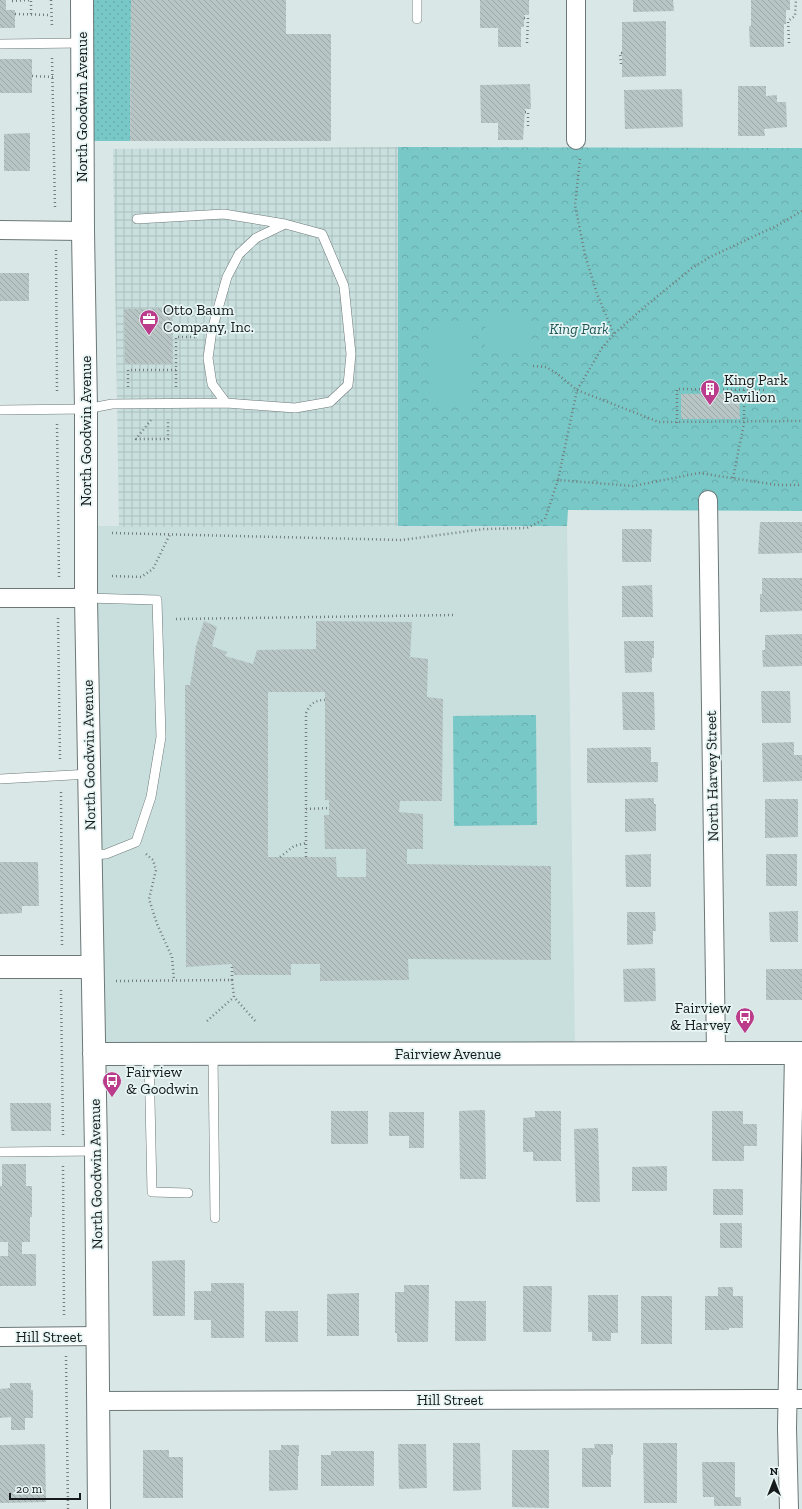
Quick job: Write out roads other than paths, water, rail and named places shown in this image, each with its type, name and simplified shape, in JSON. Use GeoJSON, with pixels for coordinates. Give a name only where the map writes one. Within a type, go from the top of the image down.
{"type":"FeatureCollection","features":[{"type":"Feature","properties":{"kind":"street","name":"North Goodwin Avenue"},"geometry":{"type":"LineString","coordinates":[[82,0],[83,230],[86,409],[86,598],[96,1151],[99,1509]]}},
{"type":"Feature","properties":{"kind":"street"},"geometry":{"type":"LineString","coordinates":[[576,0],[576,140]]}},
{"type":"Feature","properties":{"kind":"street"},"geometry":{"type":"LineString","coordinates":[[0,230],[83,230]]}},
{"type":"Feature","properties":{"kind":"street","name":"North Harvey Street"},"geometry":{"type":"LineString","coordinates":[[708,500],[716,1052]]}},
{"type":"Feature","properties":{"kind":"street"},"geometry":{"type":"LineString","coordinates":[[0,598],[86,598]]}},
{"type":"Feature","properties":{"kind":"street"},"geometry":{"type":"LineString","coordinates":[[0,967],[92,967]]}},
{"type":"Feature","properties":{"kind":"street"},"geometry":{"type":"LineString","coordinates":[[789,1509],[787,1428],[795,1399],[798,1053]]}},
{"type":"Feature","properties":{"kind":"street","name":"Fairview Avenue"},"geometry":{"type":"LineString","coordinates":[[94,1054],[798,1053]]}},
{"type":"Feature","properties":{"kind":"street","name":"Hill Street"},"geometry":{"type":"LineString","coordinates":[[0,1337],[98,1336]]}},
{"type":"Feature","properties":{"kind":"street","name":"Hill Street"},"geometry":{"type":"LineString","coordinates":[[98,1401],[795,1399]]}},
{"type":"Feature","properties":{"kind":"lane"},"geometry":{"type":"LineString","coordinates":[[416,0],[417,19]]}},
{"type":"Feature","properties":{"kind":"lane"},"geometry":{"type":"LineString","coordinates":[[0,44],[82,44]]}},
{"type":"Feature","properties":{"kind":"lane"},"geometry":{"type":"LineString","coordinates":[[0,410],[86,409],[112,404],[226,403],[295,408],[330,402],[348,385],[351,354],[344,286],[322,234],[285,224],[224,214],[137,219]]}},
{"type":"Feature","properties":{"kind":"lane"},"geometry":{"type":"LineString","coordinates":[[226,403],[212,384],[208,358],[227,277],[239,254],[256,238],[285,224]]}},
{"type":"Feature","properties":{"kind":"lane"},"geometry":{"type":"LineString","coordinates":[[86,598],[157,600],[161,737],[151,797],[136,842],[106,854],[91,855]]}},
{"type":"Feature","properties":{"kind":"lane"},"geometry":{"type":"LineString","coordinates":[[0,779],[90,774]]}},
{"type":"Feature","properties":{"kind":"lane"},"geometry":{"type":"LineString","coordinates":[[150,1054],[152,1192],[188,1193]]}},
{"type":"Feature","properties":{"kind":"lane"},"geometry":{"type":"LineString","coordinates":[[213,1054],[215,1218]]}},
{"type":"Feature","properties":{"kind":"lane"},"geometry":{"type":"LineString","coordinates":[[0,1152],[96,1151]]}},
{"type":"Feature","properties":{"kind":"place","name":"Otto Baum Company, Inc."},"geometry":{"type":"Point","coordinates":[149,336]}},
{"type":"Feature","properties":{"kind":"place","name":"King Park Pavilion"},"geometry":{"type":"Point","coordinates":[710,406]}},
{"type":"Feature","properties":{"kind":"place","name":"Fairview & Harvey"},"geometry":{"type":"Point","coordinates":[745,1034]}},
{"type":"Feature","properties":{"kind":"place","name":"Fairview & Goodwin"},"geometry":{"type":"Point","coordinates":[112,1098]}},
{"type":"Feature","properties":{"kind":"park label","name":"King Park"},"geometry":{"type":"Point","coordinates":[579,329]}}]}
